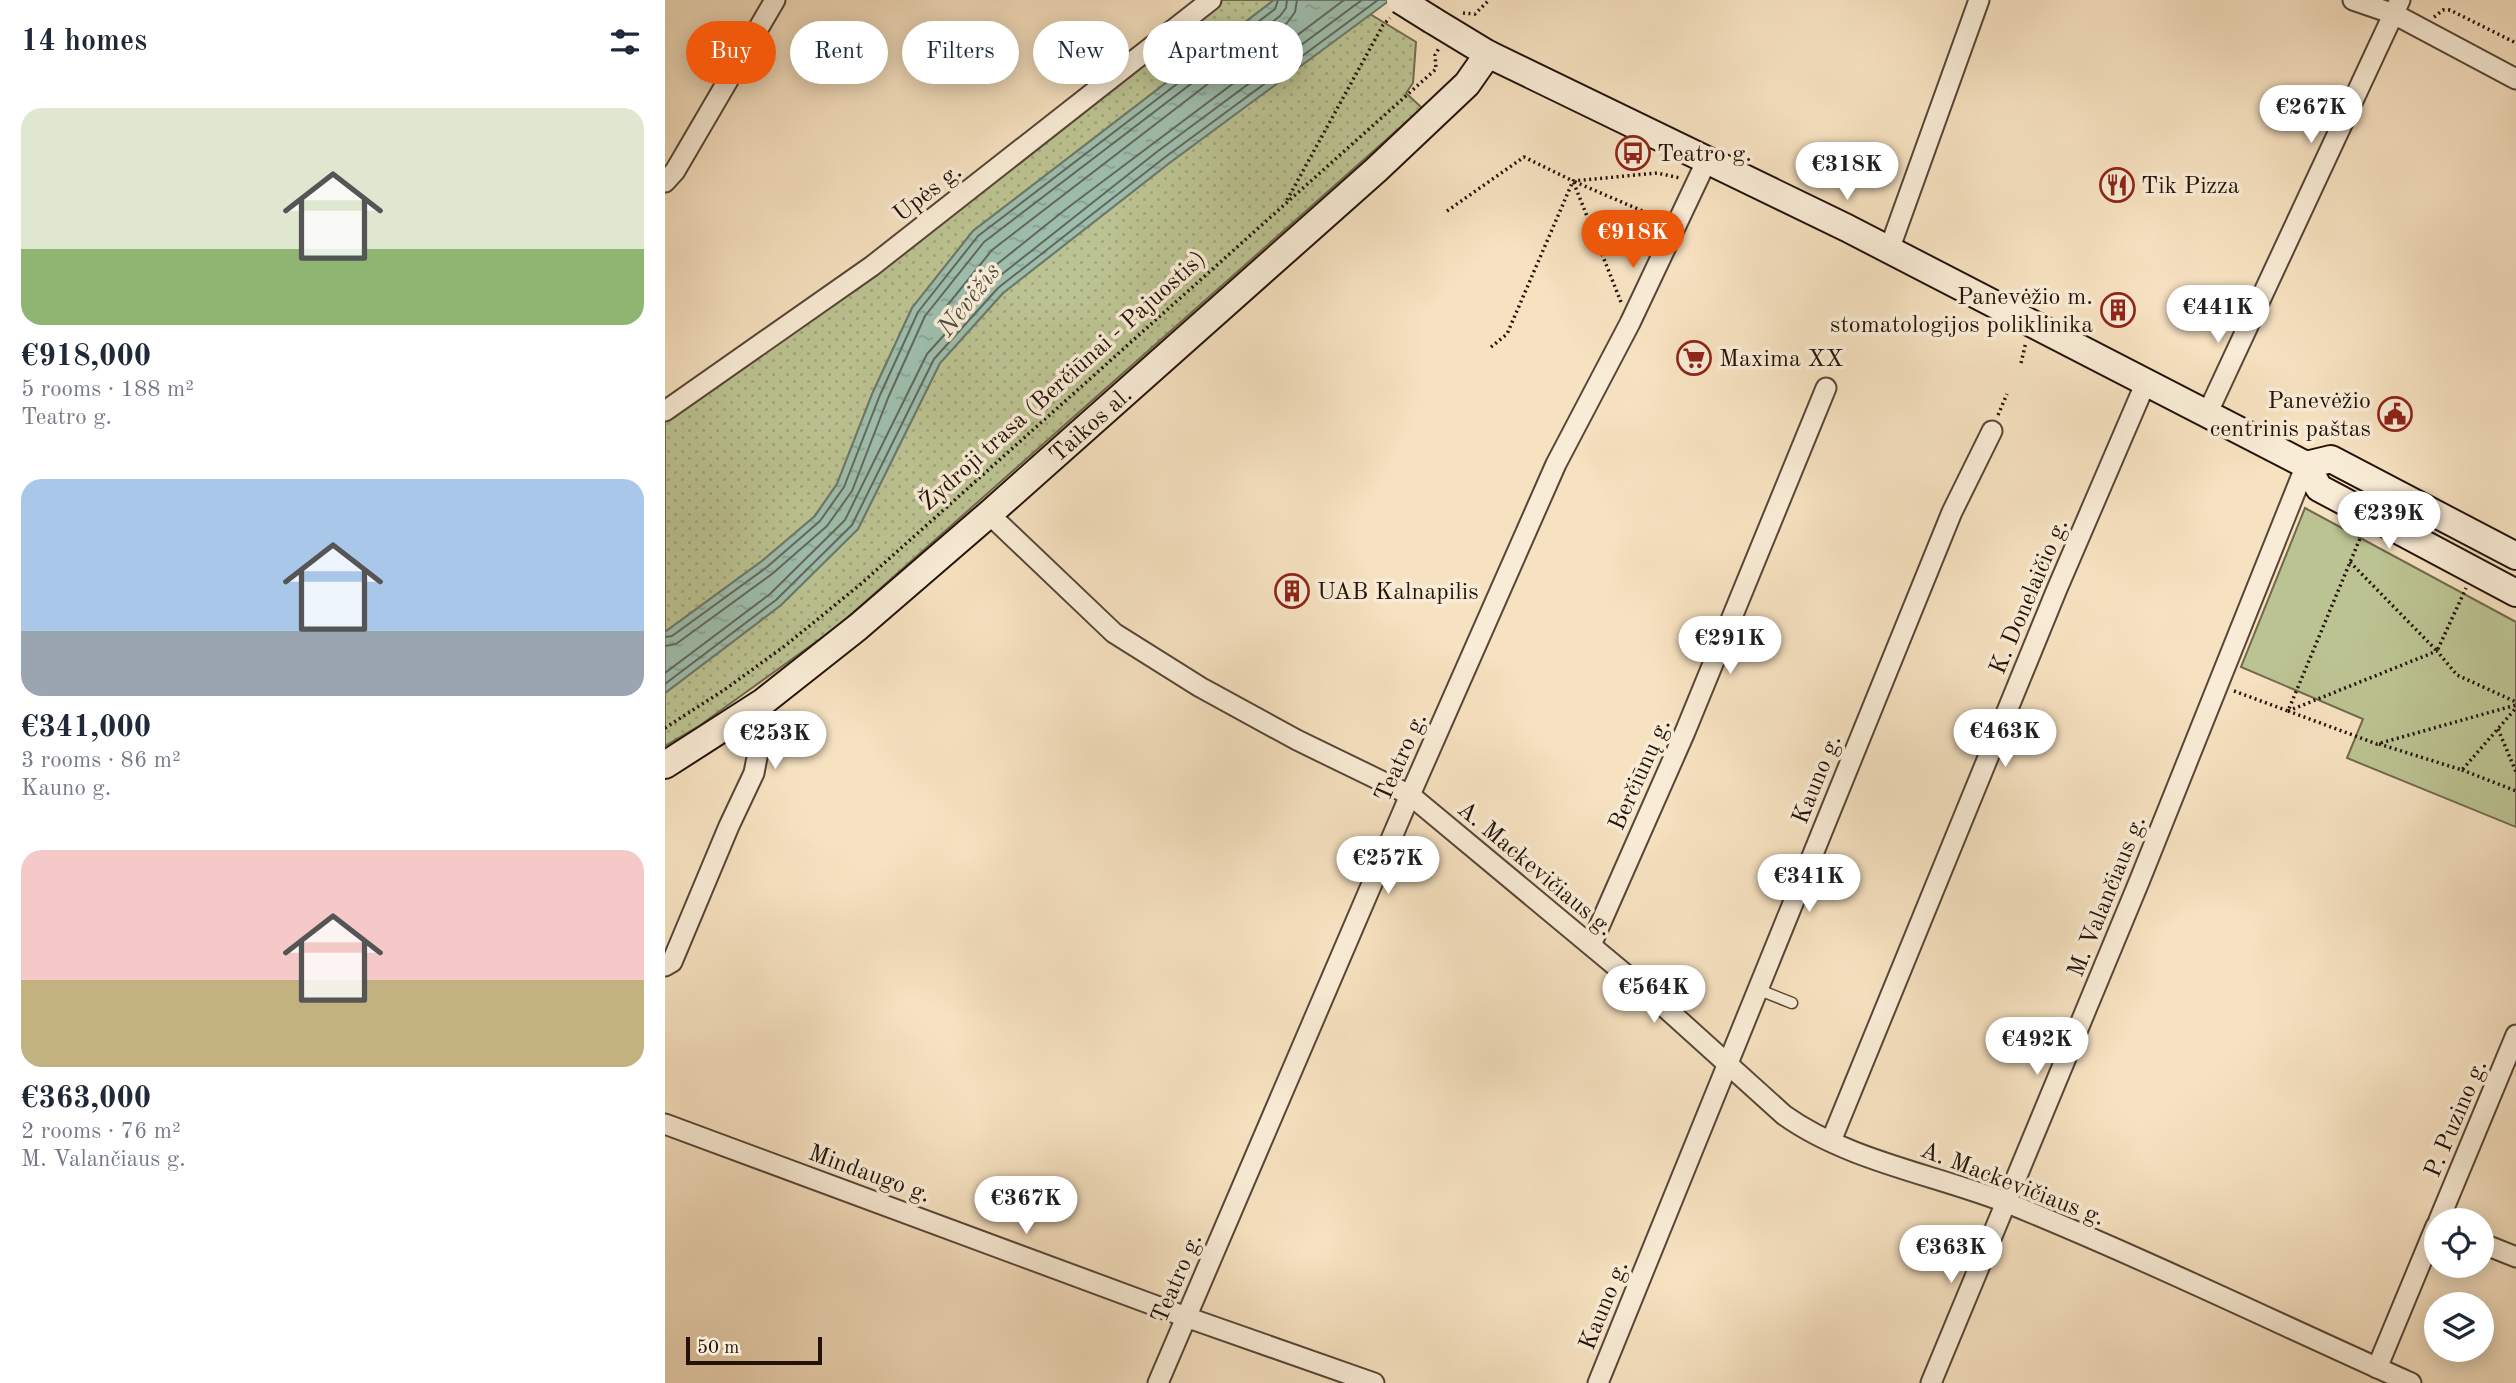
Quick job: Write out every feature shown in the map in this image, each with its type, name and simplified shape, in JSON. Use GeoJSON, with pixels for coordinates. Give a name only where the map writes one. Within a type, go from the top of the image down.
{"type":"FeatureCollection","features":[{"type":"Feature","properties":{"kind":"main road"},"geometry":{"type":"LineString","coordinates":[[1400,0],[1488,54],[1702,171],[1889,250],[2306,465],[2319,488],[2516,593]]}},
{"type":"Feature","properties":{"kind":"main road","name":"Taikos al."},"geometry":{"type":"LineString","coordinates":[[665,765],[744,715],[858,627],[989,514],[1376,170],[1468,84],[1488,54]]}},
{"type":"Feature","properties":{"kind":"main road"},"geometry":{"type":"LineString","coordinates":[[2306,465],[2331,459],[2516,556]]}},
{"type":"Feature","properties":{"kind":"street"},"geometry":{"type":"LineString","coordinates":[[665,182],[679,164],[775,0]]}},
{"type":"Feature","properties":{"kind":"street","name":"Upės g."},"geometry":{"type":"LineString","coordinates":[[665,411],[872,266],[1211,0]]}},
{"type":"Feature","properties":{"kind":"street"},"geometry":{"type":"LineString","coordinates":[[1889,250],[1979,0]]}},
{"type":"Feature","properties":{"kind":"street"},"geometry":{"type":"LineString","coordinates":[[2353,0],[2397,7],[2425,30],[2516,79]]}},
{"type":"Feature","properties":{"kind":"street"},"geometry":{"type":"LineString","coordinates":[[2207,414],[2397,7]]}},
{"type":"Feature","properties":{"kind":"street","name":"Teatro g."},"geometry":{"type":"LineString","coordinates":[[1157,1383],[1410,795],[1556,464],[1630,323],[1702,171]]}},
{"type":"Feature","properties":{"kind":"street","name":"K. Donelaičio g."},"geometry":{"type":"LineString","coordinates":[[1831,1141],[2057,589],[2146,382]]}},
{"type":"Feature","properties":{"kind":"street","name":"Berčiūnų g."},"geometry":{"type":"LineString","coordinates":[[1591,945],[1685,732],[1826,388]]}},
{"type":"Feature","properties":{"kind":"street","name":"Kauno g."},"geometry":{"type":"LineString","coordinates":[[1598,1383],[1947,525],[1992,431]]}},
{"type":"Feature","properties":{"kind":"street","name":"M. Valančiaus g."},"geometry":{"type":"LineString","coordinates":[[1931,1383],[2007,1203],[2306,465]]}},
{"type":"Feature","properties":{"kind":"street","name":"A. Mackevičiaus g."},"geometry":{"type":"LineString","coordinates":[[989,514],[1114,633],[1200,687],[1297,740],[1410,795],[1591,945],[1802,1129],[2007,1203],[2411,1383]]}},
{"type":"Feature","properties":{"kind":"street"},"geometry":{"type":"LineString","coordinates":[[665,966],[672,962],[754,773],[759,747],[744,715]]}},
{"type":"Feature","properties":{"kind":"street","name":"P. Puzino g."},"geometry":{"type":"LineString","coordinates":[[2444,1208],[2516,1035]]}},
{"type":"Feature","properties":{"kind":"street","name":"Mindaugo g."},"geometry":{"type":"LineString","coordinates":[[665,1124],[1186,1317],[1374,1383]]}},
{"type":"Feature","properties":{"kind":"street"},"geometry":{"type":"LineString","coordinates":[[2494,1248],[2516,1256]]}},
{"type":"Feature","properties":{"kind":"street"},"geometry":{"type":"LineString","coordinates":[[2377,1368],[2424,1255]]}},
{"type":"Feature","properties":{"kind":"lane"},"geometry":{"type":"LineString","coordinates":[[1757,989],[1792,1003]]}},
{"type":"Feature","properties":{"kind":"path"},"geometry":{"type":"LineString","coordinates":[[2425,30],[2442,10],[2450,10],[2516,43]]}},
{"type":"Feature","properties":{"kind":"path"},"geometry":{"type":"LineString","coordinates":[[1286,202],[1383,25]]}},
{"type":"Feature","properties":{"kind":"path","name":"Žydroji trasa (Berčiūnai - Pajuostis)"},"geometry":{"type":"LineString","coordinates":[[665,728],[766,660],[862,583],[1286,202],[1383,119],[1436,69],[1435,55],[1441,25]]}},
{"type":"Feature","properties":{"kind":"path"},"geometry":{"type":"LineString","coordinates":[[1447,211],[1524,157],[1677,225]]}},
{"type":"Feature","properties":{"kind":"path"},"geometry":{"type":"LineString","coordinates":[[1573,181],[1702,171]]}},
{"type":"Feature","properties":{"kind":"path"},"geometry":{"type":"LineString","coordinates":[[1573,181],[1630,323]]}},
{"type":"Feature","properties":{"kind":"path"},"geometry":{"type":"LineString","coordinates":[[1491,347],[1507,334],[1573,181]]}},
{"type":"Feature","properties":{"kind":"path"},"geometry":{"type":"LineString","coordinates":[[2288,711],[2370,514]]}},
{"type":"Feature","properties":{"kind":"path"},"geometry":{"type":"LineString","coordinates":[[2350,562],[2457,675],[2516,705]]}},
{"type":"Feature","properties":{"kind":"path"},"geometry":{"type":"LineString","coordinates":[[2288,711],[2437,651],[2474,570]]}},
{"type":"Feature","properties":{"kind":"path"},"geometry":{"type":"LineString","coordinates":[[2218,685],[2377,744],[2462,770],[2516,791]]}},
{"type":"Feature","properties":{"kind":"path"},"geometry":{"type":"LineString","coordinates":[[2462,770],[2516,705]]}},
{"type":"Feature","properties":{"kind":"path"},"geometry":{"type":"LineString","coordinates":[[2377,744],[2516,705]]}},
{"type":"Feature","properties":{"kind":"path"},"geometry":{"type":"LineString","coordinates":[[2498,729],[2516,772]]}},
{"type":"Feature","properties":{"kind":"green space"},"geometry":{"type":"Polygon","coordinates":[[[1220,0],[1274,0],[1247,21],[1192,21],[1220,0]]]}},
{"type":"Feature","properties":{"kind":"green space"},"geometry":{"type":"Polygon","coordinates":[[[1370,14],[1416,42],[1413,83],[1406,93],[1422,108],[838,626],[699,726],[665,746],[665,693],[781,605],[858,529],[940,363],[1003,293],[1276,84],[1303,84],[1303,64],[1370,14]]]}},
{"type":"Feature","properties":{"kind":"green space"},"geometry":{"type":"Polygon","coordinates":[[[1143,57],[1143,84],[1165,84],[973,231],[912,308],[873,392],[837,484],[814,517],[762,561],[665,632],[665,411],[1107,84],[1129,84],[1129,67],[1143,57]]]}},
{"type":"Feature","properties":{"kind":"green space"},"geometry":{"type":"Polygon","coordinates":[[[2305,508],[2516,622],[2516,827],[2347,758],[2363,719],[2241,667],[2305,508]]]}},
{"type":"Feature","properties":{"kind":"water"},"geometry":{"type":"Polygon","coordinates":[[[1274,0],[1390,0],[1303,64],[1303,21],[1247,21],[1274,0]]]}},
{"type":"Feature","properties":{"kind":"water","name":"Nevėžis"},"geometry":{"type":"Polygon","coordinates":[[[1165,84],[1276,84],[1168,164],[1003,293],[940,363],[858,529],[781,605],[665,693],[665,632],[762,561],[815,516],[837,484],[873,392],[912,308],[973,231],[1165,84]]]}},
{"type":"Feature","properties":{"kind":"place","name":"Teatro g."},"geometry":{"type":"Point","coordinates":[1633,153]}},
{"type":"Feature","properties":{"kind":"place","name":"Tik Pizza"},"geometry":{"type":"Point","coordinates":[2117,185]}},
{"type":"Feature","properties":{"kind":"place","name":"Panevėžio m. stomatologijos poliklinika"},"geometry":{"type":"Point","coordinates":[2118,310]}},
{"type":"Feature","properties":{"kind":"place","name":"Maxima XX"},"geometry":{"type":"Point","coordinates":[1694,358]}},
{"type":"Feature","properties":{"kind":"place","name":"Panevėžio centrinis paštas"},"geometry":{"type":"Point","coordinates":[2395,414]}},
{"type":"Feature","properties":{"kind":"place","name":"UAB Kalnapilis"},"geometry":{"type":"Point","coordinates":[1292,591]}}]}
